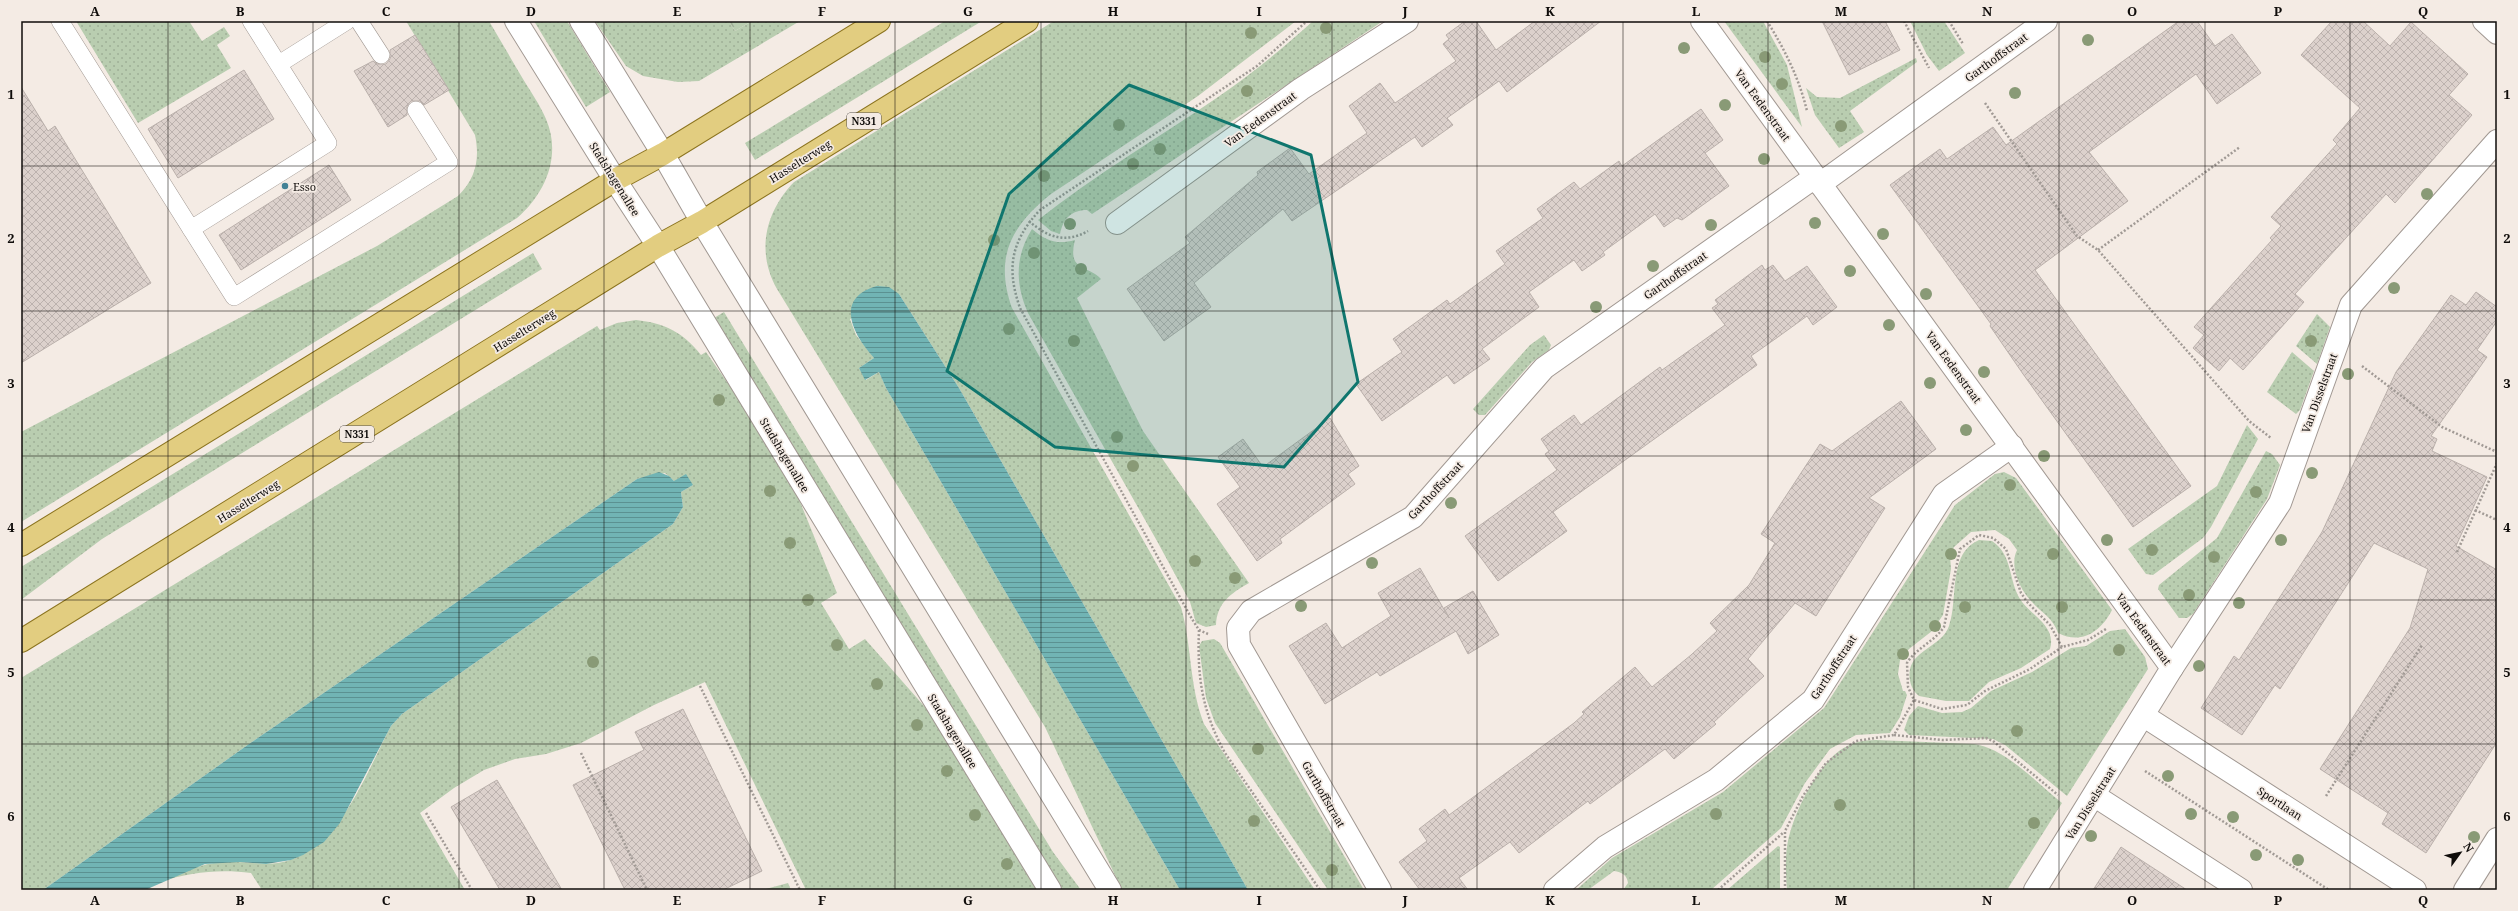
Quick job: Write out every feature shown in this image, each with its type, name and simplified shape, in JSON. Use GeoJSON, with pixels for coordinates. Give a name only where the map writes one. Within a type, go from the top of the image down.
{"type":"FeatureCollection","features":[{"type":"Feature","properties":{"kind":"main road"},"geometry":{"type":"LineString","coordinates":[[21,545],[615,180],[663,154],[879,21]]}},
{"type":"Feature","properties":{"kind":"main road","name":"Hasselterweg"},"geometry":{"type":"LineString","coordinates":[[21,641],[658,246],[702,222],[1027,21]]}},
{"type":"Feature","properties":{"kind":"street","name":"Stadshagenallee"},"geometry":{"type":"LineString","coordinates":[[516,21],[658,246],[1050,890]]}},
{"type":"Feature","properties":{"kind":"street"},"geometry":{"type":"LineString","coordinates":[[581,21],[1110,890]]}},
{"type":"Feature","properties":{"kind":"street","name":"Van Eedenstraat"},"geometry":{"type":"LineString","coordinates":[[1117,223],[1301,89],[1407,21]]}},
{"type":"Feature","properties":{"kind":"street","name":"Van Eedenstraat"},"geometry":{"type":"LineString","coordinates":[[1702,21],[2133,612],[2172,668],[2144,716]]}},
{"type":"Feature","properties":{"kind":"street","name":"Garthoffstraat"},"geometry":{"type":"LineString","coordinates":[[1380,890],[1239,645],[1238,628],[1251,611],[1413,517],[1544,368],[1946,93],[2046,21]]}},
{"type":"Feature","properties":{"kind":"street"},"geometry":{"type":"LineString","coordinates":[[2484,21],[2497,33]]}},
{"type":"Feature","properties":{"kind":"street","name":"Van Disselstraat"},"geometry":{"type":"LineString","coordinates":[[2172,668],[2280,503],[2351,305],[2497,141]]}},
{"type":"Feature","properties":{"kind":"street","name":"Garthoffstraat"},"geometry":{"type":"LineString","coordinates":[[1554,890],[1605,846],[1716,780],[1813,700],[1944,494],[2012,446]]}},
{"type":"Feature","properties":{"kind":"street","name":"Van Disselstraat"},"geometry":{"type":"LineString","coordinates":[[2035,890],[2144,716]]}},
{"type":"Feature","properties":{"kind":"street","name":"Sportlaan"},"geometry":{"type":"LineString","coordinates":[[2144,716],[2415,890]]}},
{"type":"Feature","properties":{"kind":"street"},"geometry":{"type":"LineString","coordinates":[[2095,796],[2241,890]]}},
{"type":"Feature","properties":{"kind":"street"},"geometry":{"type":"LineString","coordinates":[[2465,890],[2497,839]]}},
{"type":"Feature","properties":{"kind":"lane"},"geometry":{"type":"LineString","coordinates":[[60,21],[234,297],[449,162],[416,110]]}},
{"type":"Feature","properties":{"kind":"lane"},"geometry":{"type":"LineString","coordinates":[[191,229],[328,143],[251,21]]}},
{"type":"Feature","properties":{"kind":"lane"},"geometry":{"type":"LineString","coordinates":[[278,64],[347,21]]}},
{"type":"Feature","properties":{"kind":"lane"},"geometry":{"type":"LineString","coordinates":[[359,21],[381,56]]}},
{"type":"Feature","properties":{"kind":"path"},"geometry":{"type":"LineString","coordinates":[[1307,21],[1257,66],[1053,200],[1029,221],[1020,234],[1014,249],[1011,269],[1013,289],[1020,308],[1199,630],[1198,659],[1202,696],[1211,729],[1225,753],[1320,890]]}},
{"type":"Feature","properties":{"kind":"path"},"geometry":{"type":"LineString","coordinates":[[1767,21],[1785,50],[1798,78],[1808,113]]}},
{"type":"Feature","properties":{"kind":"path"},"geometry":{"type":"LineString","coordinates":[[1904,21],[1923,58],[1946,93]]}},
{"type":"Feature","properties":{"kind":"path"},"geometry":{"type":"LineString","coordinates":[[1967,78],[2078,236],[2098,250],[2249,422],[2297,457]]}},
{"type":"Feature","properties":{"kind":"path"},"geometry":{"type":"LineString","coordinates":[[2098,250],[2240,147]]}},
{"type":"Feature","properties":{"kind":"path"},"geometry":{"type":"LineString","coordinates":[[1029,221],[1041,232],[1064,239],[1077,237],[1088,231],[1117,223]]}},
{"type":"Feature","properties":{"kind":"path"},"geometry":{"type":"LineString","coordinates":[[2336,347],[2442,427],[2497,452]]}},
{"type":"Feature","properties":{"kind":"path"},"geometry":{"type":"LineString","coordinates":[[2457,552],[2497,463]]}},
{"type":"Feature","properties":{"kind":"path"},"geometry":{"type":"LineString","coordinates":[[2475,510],[2497,520]]}},
{"type":"Feature","properties":{"kind":"path"},"geometry":{"type":"LineString","coordinates":[[2062,647],[2050,625],[2028,603],[2021,593],[2006,549],[1993,538],[1979,535],[1960,549],[1944,627],[1938,636],[1916,652],[1907,663],[1908,686],[1914,700],[1942,709],[1966,705],[1985,691],[2030,669],[2062,647],[2088,640],[2133,612]]}},
{"type":"Feature","properties":{"kind":"path"},"geometry":{"type":"LineString","coordinates":[[1199,630],[1207,634],[1220,635],[1238,633]]}},
{"type":"Feature","properties":{"kind":"path"},"geometry":{"type":"LineString","coordinates":[[2310,822],[2422,645]]}},
{"type":"Feature","properties":{"kind":"path"},"geometry":{"type":"LineString","coordinates":[[700,686],[800,890]]}},
{"type":"Feature","properties":{"kind":"path"},"geometry":{"type":"LineString","coordinates":[[1894,735],[1914,700]]}},
{"type":"Feature","properties":{"kind":"path"},"geometry":{"type":"LineString","coordinates":[[1718,890],[1785,831],[1803,796],[1826,763],[1856,741],[1894,735],[1942,740],[1986,738],[1993,741],[2082,815]]}},
{"type":"Feature","properties":{"kind":"path"},"geometry":{"type":"LineString","coordinates":[[581,753],[647,890]]}},
{"type":"Feature","properties":{"kind":"path"},"geometry":{"type":"LineString","coordinates":[[2146,772],[2329,890]]}},
{"type":"Feature","properties":{"kind":"path"},"geometry":{"type":"LineString","coordinates":[[426,813],[472,890]]}},
{"type":"Feature","properties":{"kind":"path"},"geometry":{"type":"LineString","coordinates":[[1785,831],[1785,890]]}},
{"type":"Feature","properties":{"kind":"highlighted area"},"geometry":{"type":"Polygon","coordinates":[[[1129,85],[1311,155],[1358,382],[1284,467],[1055,447],[947,371],[1009,194],[1129,85]]]}},
{"type":"Feature","properties":{"kind":"green space"},"geometry":{"type":"Polygon","coordinates":[[[76,21],[189,21],[202,41],[224,27],[230,36],[217,45],[231,68],[138,123],[76,21]]]}},
{"type":"Feature","properties":{"kind":"green space"},"geometry":{"type":"Polygon","coordinates":[[[406,21],[489,21],[541,109],[550,133],[552,147],[551,160],[543,186],[536,198],[517,218],[21,522],[21,432],[377,246],[458,196],[464,189],[473,175],[477,160],[475,135],[406,21]]]}},
{"type":"Feature","properties":{"kind":"green space"},"geometry":{"type":"Polygon","coordinates":[[[534,21],[567,21],[610,92],[586,107],[534,21]]]}},
{"type":"Feature","properties":{"kind":"green space"},"geometry":{"type":"Polygon","coordinates":[[[595,21],[729,21],[735,31],[752,21],[800,21],[699,81],[678,82],[643,76],[626,66],[595,21]]]}},
{"type":"Feature","properties":{"kind":"green space"},"geometry":{"type":"Polygon","coordinates":[[[729,21],[752,21],[735,31],[729,21]]]}},
{"type":"Feature","properties":{"kind":"green space"},"geometry":{"type":"Polygon","coordinates":[[[945,21],[982,21],[755,160],[745,143],[945,21]]]}},
{"type":"Feature","properties":{"kind":"green space"},"geometry":{"type":"Polygon","coordinates":[[[1054,21],[1296,21],[1198,96],[1051,194],[1037,206],[1016,231],[1006,258],[1005,273],[1007,290],[1012,308],[1181,607],[1185,622],[1193,681],[1199,710],[1204,724],[1315,890],[1248,890],[959,388],[899,294],[850,319],[856,335],[874,358],[859,368],[866,380],[879,372],[886,388],[1180,890],[1122,890],[1045,727],[777,289],[771,275],[767,261],[766,247],[770,219],[776,206],[794,182],[1054,21]]]}},
{"type":"Feature","properties":{"kind":"green space"},"geometry":{"type":"Polygon","coordinates":[[[1313,21],[1383,21],[1092,214],[1087,210],[1081,210],[1072,214],[1063,224],[1060,234],[1051,231],[1038,220],[1104,172],[1231,88],[1313,21]]]}},
{"type":"Feature","properties":{"kind":"green space"},"geometry":{"type":"Polygon","coordinates":[[[1724,21],[1763,21],[1787,65],[1802,127],[1724,21]]]}},
{"type":"Feature","properties":{"kind":"green space"},"geometry":{"type":"Polygon","coordinates":[[[1910,21],[1944,21],[1965,53],[1939,71],[1927,55],[1910,21]]]}},
{"type":"Feature","properties":{"kind":"green space"},"geometry":{"type":"Polygon","coordinates":[[[1916,58],[1917,62],[1850,111],[1864,132],[1839,148],[1815,115],[1806,88],[1817,97],[1840,98],[1916,58]]]}},
{"type":"Feature","properties":{"kind":"green space"},"geometry":{"type":"Polygon","coordinates":[[[1032,229],[1052,241],[1063,242],[1075,240],[1073,250],[1076,262],[1080,266],[1096,274],[1101,279],[1077,298],[1143,431],[1249,583],[1230,595],[1222,605],[1217,617],[1216,625],[1206,627],[1196,623],[1190,602],[1157,541],[1028,313],[1021,291],[1019,270],[1022,249],[1032,229]]]}},
{"type":"Feature","properties":{"kind":"green space"},"geometry":{"type":"Polygon","coordinates":[[[533,253],[542,269],[102,539],[21,600],[21,567],[533,253]]]}},
{"type":"Feature","properties":{"kind":"green space"},"geometry":{"type":"Polygon","coordinates":[[[724,312],[1053,852],[1081,890],[1063,890],[714,318],[724,312]]]}},
{"type":"Feature","properties":{"kind":"green space"},"geometry":{"type":"Polygon","coordinates":[[[2317,314],[2330,327],[2317,364],[2296,346],[2317,314]]]}},
{"type":"Feature","properties":{"kind":"green space"},"geometry":{"type":"Polygon","coordinates":[[[636,320],[664,326],[687,340],[701,355],[706,352],[764,435],[792,482],[837,593],[821,603],[849,649],[865,639],[939,723],[1038,890],[806,890],[705,682],[654,705],[581,743],[546,754],[515,759],[484,770],[454,788],[420,813],[465,890],[262,890],[251,873],[228,871],[205,872],[160,882],[207,864],[230,862],[264,864],[278,863],[299,856],[317,844],[334,828],[348,809],[391,726],[402,714],[673,524],[683,507],[681,492],[693,485],[674,481],[665,473],[637,479],[249,744],[43,890],[21,890],[21,678],[597,326],[600,330],[617,323],[636,320]]]}},
{"type":"Feature","properties":{"kind":"green space"},"geometry":{"type":"Polygon","coordinates":[[[1544,335],[1551,345],[1549,350],[1532,362],[1485,415],[1479,415],[1473,409],[1530,345],[1544,335]]]}},
{"type":"Feature","properties":{"kind":"green space"},"geometry":{"type":"Polygon","coordinates":[[[2292,352],[2314,371],[2300,410],[2296,414],[2267,392],[2292,352]]]}},
{"type":"Feature","properties":{"kind":"green space"},"geometry":{"type":"Polygon","coordinates":[[[2247,425],[2258,439],[2211,527],[2203,538],[2153,575],[2146,574],[2128,549],[2217,486],[2247,425]]]}},
{"type":"Feature","properties":{"kind":"green space"},"geometry":{"type":"Polygon","coordinates":[[[2266,451],[2272,454],[2280,465],[2267,499],[2193,614],[2187,618],[2179,618],[2158,589],[2159,585],[2217,538],[2266,451]]]}},
{"type":"Feature","properties":{"kind":"green space"},"geometry":{"type":"Polygon","coordinates":[[[2004,472],[2016,478],[2112,610],[2102,625],[2090,634],[2082,637],[2075,638],[2058,633],[2053,623],[2023,591],[2015,570],[2014,563],[2017,550],[2009,539],[1995,530],[1971,532],[1954,547],[1950,555],[1951,569],[1943,615],[1932,631],[1909,649],[1900,660],[1898,674],[1903,691],[1905,691],[1907,695],[1900,717],[1890,733],[1856,735],[1830,749],[1805,783],[1781,828],[1711,890],[1623,890],[1628,883],[1627,878],[1622,873],[1614,871],[1588,890],[1576,890],[1612,858],[1723,792],[1824,708],[1955,505],[1995,474],[2004,472]]]}},
{"type":"Feature","properties":{"kind":"green space"},"geometry":{"type":"Polygon","coordinates":[[[1979,540],[1992,541],[2004,553],[2020,599],[2024,605],[2041,621],[2050,634],[2050,649],[2021,668],[1989,682],[1969,701],[1946,701],[1919,696],[1914,691],[1911,684],[1909,676],[1910,669],[1917,657],[1946,633],[1952,615],[1958,566],[1962,556],[1969,547],[1979,540]]]}},
{"type":"Feature","properties":{"kind":"green space"},"geometry":{"type":"Polygon","coordinates":[[[2125,629],[2145,657],[2148,669],[2067,796],[2005,745],[1993,739],[1909,735],[1904,730],[1909,716],[1918,706],[1942,713],[1962,712],[1971,708],[1991,691],[2032,672],[2071,648],[2086,646],[2110,631],[2125,629]]]}},
{"type":"Feature","properties":{"kind":"green space"},"geometry":{"type":"Polygon","coordinates":[[[1214,639],[1220,643],[1364,890],[1328,890],[1215,723],[1206,698],[1199,646],[1202,641],[1214,639]]]}},
{"type":"Feature","properties":{"kind":"green space"},"geometry":{"type":"Polygon","coordinates":[[[1876,740],[1974,744],[1986,747],[2009,759],[2062,803],[2007,890],[1787,890],[1786,858],[1789,835],[1793,822],[1813,782],[1830,759],[1843,748],[1856,742],[1876,740]]]}},
{"type":"Feature","properties":{"kind":"green space"},"geometry":{"type":"Polygon","coordinates":[[[1778,846],[1780,847],[1780,890],[1727,890],[1778,846]]]}},
{"type":"Feature","properties":{"kind":"green space"},"geometry":{"type":"Polygon","coordinates":[[[788,883],[791,890],[762,890],[788,883]]]}},
{"type":"Feature","properties":{"kind":"water"},"geometry":{"type":"Polygon","coordinates":[[[877,286],[889,287],[899,294],[959,388],[1248,890],[1180,890],[886,388],[879,372],[865,380],[859,368],[874,358],[866,349],[854,328],[851,318],[851,308],[855,299],[864,292],[877,286]]]}},
{"type":"Feature","properties":{"kind":"water"},"geometry":{"type":"Polygon","coordinates":[[[659,472],[669,476],[674,481],[686,474],[693,485],[681,492],[683,507],[673,524],[402,714],[391,726],[340,823],[324,842],[303,855],[291,860],[266,864],[240,862],[205,864],[145,890],[43,890],[249,744],[637,479],[659,472]]]}},
{"type":"Feature","properties":{"kind":"building"},"geometry":{"type":"Polygon","coordinates":[[[1465,21],[1476,21],[1496,50],[1535,21],[1601,21],[1507,92],[1499,81],[1447,118],[1453,125],[1422,147],[1415,137],[1292,221],[1283,209],[1194,283],[1211,307],[1164,341],[1127,289],[1190,243],[1185,237],[1258,175],[1257,172],[1290,148],[1309,174],[1367,133],[1349,106],[1380,83],[1395,103],[1456,61],[1443,44],[1449,39],[1446,35],[1465,21]]]}},
{"type":"Feature","properties":{"kind":"building"},"geometry":{"type":"Polygon","coordinates":[[[1822,21],[1885,21],[1900,50],[1849,75],[1822,21]]]}},
{"type":"Feature","properties":{"kind":"building"},"geometry":{"type":"Polygon","coordinates":[[[2179,21],[2197,21],[2215,46],[2232,34],[2261,73],[2217,104],[2196,74],[2089,152],[2128,201],[2035,270],[2191,486],[2133,527],[2023,374],[1990,326],[1991,324],[1890,185],[1940,149],[1947,159],[1993,127],[2006,145],[2179,21]]]}},
{"type":"Feature","properties":{"kind":"building"},"geometry":{"type":"Polygon","coordinates":[[[2332,21],[2363,21],[2390,46],[2411,22],[2468,74],[2449,95],[2472,115],[2395,203],[2386,194],[2295,294],[2304,302],[2243,370],[2230,358],[2219,371],[2193,348],[2204,335],[2194,327],[2272,240],[2270,238],[2281,226],[2271,217],[2337,144],[2333,140],[2360,108],[2301,55],[2332,21]]]}},
{"type":"Feature","properties":{"kind":"building"},"geometry":{"type":"Polygon","coordinates":[[[415,35],[449,90],[424,105],[420,101],[411,101],[407,106],[407,115],[388,127],[354,71],[373,61],[377,64],[386,64],[390,59],[390,50],[415,35]]]}},
{"type":"Feature","properties":{"kind":"building"},"geometry":{"type":"Polygon","coordinates":[[[244,70],[274,119],[178,178],[148,129],[244,70]]]}},
{"type":"Feature","properties":{"kind":"building"},"geometry":{"type":"Polygon","coordinates":[[[21,87],[48,131],[55,126],[151,283],[21,363],[21,87]]]}},
{"type":"Feature","properties":{"kind":"building"},"geometry":{"type":"Polygon","coordinates":[[[1701,109],[1723,140],[1705,153],[1729,186],[1682,220],[1677,218],[1664,227],[1655,214],[1603,252],[1605,255],[1582,271],[1574,260],[1529,292],[1539,307],[1482,349],[1490,359],[1454,384],[1447,375],[1382,421],[1356,384],[1402,352],[1393,339],[1447,300],[1450,304],[1505,264],[1496,251],[1543,218],[1537,209],[1574,182],[1580,189],[1619,161],[1622,166],[1701,109]]]}},
{"type":"Feature","properties":{"kind":"building"},"geometry":{"type":"Polygon","coordinates":[[[329,165],[351,200],[241,270],[219,235],[329,165]]]}},
{"type":"Feature","properties":{"kind":"building"},"geometry":{"type":"Polygon","coordinates":[[[1762,265],[1765,270],[1773,265],[1785,281],[1807,266],[1837,307],[1813,325],[1807,316],[1751,356],[1757,365],[1553,512],[1567,531],[1498,581],[1465,536],[1557,470],[1545,454],[1549,451],[1541,439],[1574,415],[1581,425],[1660,367],[1662,370],[1725,325],[1712,308],[1718,304],[1715,300],[1762,265]]]}},
{"type":"Feature","properties":{"kind":"building"},"geometry":{"type":"Polygon","coordinates":[[[2476,292],[2497,307],[2497,321],[2477,350],[2487,357],[2431,436],[2437,439],[2432,451],[2487,477],[2456,546],[2497,570],[2497,742],[2426,853],[2382,824],[2388,813],[2320,769],[2410,628],[2428,569],[2374,543],[2280,689],[2275,685],[2242,735],[2201,708],[2234,656],[2239,660],[2322,532],[2396,372],[2451,295],[2466,305],[2476,292]]]}},
{"type":"Feature","properties":{"kind":"building"},"geometry":{"type":"Polygon","coordinates":[[[1901,401],[1936,449],[1869,498],[1885,508],[1816,616],[1795,603],[1748,659],[1764,676],[1714,722],[1716,724],[1674,759],[1665,749],[1590,804],[1588,801],[1519,853],[1510,842],[1459,878],[1468,890],[1420,890],[1399,862],[1427,841],[1419,829],[1445,809],[1449,815],[1574,723],[1584,714],[1582,712],[1635,667],[1652,687],[1691,655],[1717,631],[1710,623],[1749,585],[1775,543],[1761,534],[1820,444],[1832,451],[1901,401]]]}},
{"type":"Feature","properties":{"kind":"building"},"geometry":{"type":"Polygon","coordinates":[[[1330,418],[1359,466],[1348,474],[1355,484],[1280,539],[1282,543],[1257,561],[1217,504],[1240,487],[1218,457],[1243,439],[1263,467],[1330,418]]]}},
{"type":"Feature","properties":{"kind":"building"},"geometry":{"type":"Polygon","coordinates":[[[1420,568],[1449,618],[1444,608],[1473,591],[1499,635],[1468,654],[1456,631],[1380,676],[1377,672],[1325,704],[1289,646],[1326,623],[1342,648],[1391,616],[1378,593],[1420,568]]]}},
{"type":"Feature","properties":{"kind":"building"},"geometry":{"type":"Polygon","coordinates":[[[683,709],[762,871],[723,890],[625,890],[573,785],[644,750],[635,732],[683,709]]]}},
{"type":"Feature","properties":{"kind":"building"},"geometry":{"type":"Polygon","coordinates":[[[497,780],[562,890],[500,890],[451,807],[497,780]]]}},
{"type":"Feature","properties":{"kind":"building"},"geometry":{"type":"Polygon","coordinates":[[[2121,847],[2127,851],[2187,890],[2093,890],[2121,847]]]}},
{"type":"Feature","properties":{"kind":"place","name":"Esso"},"geometry":{"type":"Point","coordinates":[285,186]}}]}
